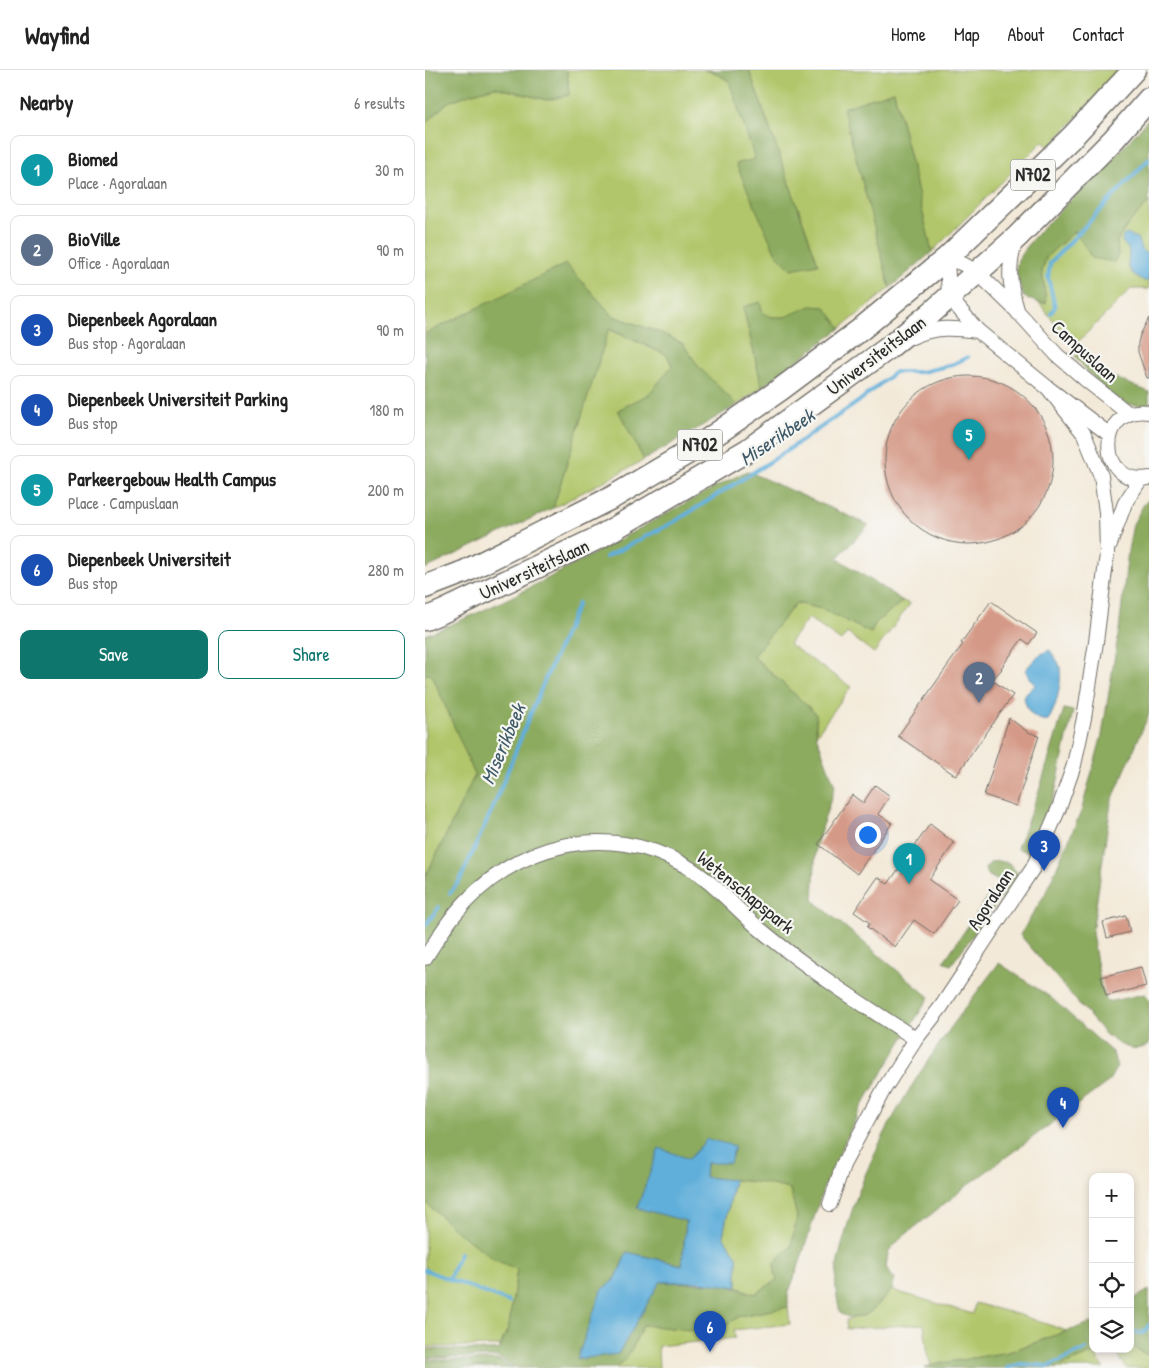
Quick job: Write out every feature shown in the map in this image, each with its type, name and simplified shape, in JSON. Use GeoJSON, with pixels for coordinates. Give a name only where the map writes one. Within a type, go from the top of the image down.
{"type":"FeatureCollection","features":[{"type":"Feature","properties":{"kind":"highway","name":"Universiteitslaan"},"geometry":{"type":"LineString","coordinates":[[425,588],[464,572],[613,497],[699,446],[781,388],[860,330],[947,258],[1073,136],[1134,70]]}},
{"type":"Feature","properties":{"kind":"highway","name":"Universiteitslaan"},"geometry":{"type":"LineString","coordinates":[[425,619],[598,538],[748,450],[887,348],[949,297],[1017,237],[1100,154],[1149,99]]}},
{"type":"Feature","properties":{"kind":"street","name":"Campuslaan"},"geometry":{"type":"LineString","coordinates":[[1017,237],[1013,251],[1010,286],[1019,314]]}},
{"type":"Feature","properties":{"kind":"street","name":"Campuslaan"},"geometry":{"type":"LineString","coordinates":[[947,258],[977,272],[1057,355],[1129,414]]}},
{"type":"Feature","properties":{"kind":"street"},"geometry":{"type":"LineString","coordinates":[[947,258],[949,297],[978,331],[1110,435]]}},
{"type":"Feature","properties":{"kind":"street"},"geometry":{"type":"LineString","coordinates":[[887,348],[926,330],[951,328],[978,331]]}},
{"type":"Feature","properties":{"kind":"street","name":"Agoralaan"},"geometry":{"type":"LineString","coordinates":[[829,1204],[843,1165],[884,1089],[1033,868],[1059,808],[1074,766],[1084,718],[1107,554],[1106,512],[1101,476],[1084,434],[1048,388]]}},
{"type":"Feature","properties":{"kind":"street"},"geometry":{"type":"LineString","coordinates":[[1144,479],[1127,476],[1117,468],[1109,452],[1110,435],[1114,426],[1129,414],[1138,411],[1149,412]]}},
{"type":"Feature","properties":{"kind":"street","name":"Agoralaan"},"geometry":{"type":"LineString","coordinates":[[1106,512],[1111,478],[1117,468]]}},
{"type":"Feature","properties":{"kind":"street","name":"Agoralaan"},"geometry":{"type":"LineString","coordinates":[[1107,554],[1125,503],[1144,479]]}},
{"type":"Feature","properties":{"kind":"street","name":"Wetenschapspark"},"geometry":{"type":"LineString","coordinates":[[425,958],[455,914],[480,888],[499,873],[528,856],[566,844],[605,841],[645,847],[686,866],[724,895],[768,935],[847,995],[916,1039]]}},
{"type":"Feature","properties":{"kind":"green space"},"geometry":{"type":"Polygon","coordinates":[[[425,70],[567,70],[569,95],[547,100],[495,87],[448,102],[425,124],[425,70]]]}},
{"type":"Feature","properties":{"kind":"green space"},"geometry":{"type":"Polygon","coordinates":[[[567,70],[704,70],[716,73],[729,81],[755,159],[736,164],[818,264],[749,70],[1122,70],[1049,147],[1043,141],[932,252],[894,91],[844,108],[890,288],[841,328],[824,307],[804,310],[781,318],[743,307],[762,387],[737,405],[699,367],[682,343],[661,333],[613,316],[566,264],[425,334],[425,124],[448,102],[495,87],[547,100],[569,95],[567,70]]]}},
{"type":"Feature","properties":{"kind":"green space"},"geometry":{"type":"Polygon","coordinates":[[[704,70],[749,70],[818,264],[791,269],[776,254],[736,164],[755,159],[729,81],[716,73],[704,70]]]}},
{"type":"Feature","properties":{"kind":"green space"},"geometry":{"type":"Polygon","coordinates":[[[894,91],[932,252],[890,288],[843,108],[894,91]]]}},
{"type":"Feature","properties":{"kind":"green space"},"geometry":{"type":"Polygon","coordinates":[[[1149,118],[1149,202],[1129,223],[1117,241],[1118,255],[1114,262],[1092,258],[1075,231],[1047,256],[1042,270],[1046,303],[1039,303],[1024,297],[1018,281],[1017,264],[1025,248],[1121,150],[1149,118]]]}},
{"type":"Feature","properties":{"kind":"green space"},"geometry":{"type":"Polygon","coordinates":[[[1149,202],[1149,289],[1131,289],[1077,343],[1056,324],[1039,303],[1046,303],[1042,270],[1047,256],[1076,230],[1092,258],[1118,255],[1117,241],[1129,223],[1149,202]]]}},
{"type":"Feature","properties":{"kind":"green space"},"geometry":{"type":"Polygon","coordinates":[[[566,264],[613,316],[661,333],[682,343],[699,367],[737,405],[644,460],[618,410],[649,394],[672,366],[667,355],[609,329],[553,508],[425,569],[425,334],[566,264]]]}},
{"type":"Feature","properties":{"kind":"green space"},"geometry":{"type":"Polygon","coordinates":[[[760,302],[763,313],[772,317],[785,317],[811,306],[825,307],[841,328],[762,387],[743,307],[760,302]]]}},
{"type":"Feature","properties":{"kind":"green space"},"geometry":{"type":"Polygon","coordinates":[[[608,329],[667,355],[673,366],[649,394],[619,410],[644,460],[553,508],[608,329]]]}},
{"type":"Feature","properties":{"kind":"green space"},"geometry":{"type":"Polygon","coordinates":[[[1078,353],[1113,377],[1149,392],[1149,405],[1128,404],[1111,394],[1075,356],[1078,353]]]}},
{"type":"Feature","properties":{"kind":"green space"},"geometry":{"type":"Polygon","coordinates":[[[747,471],[869,525],[837,558],[903,601],[876,622],[871,633],[822,609],[796,603],[753,656],[816,714],[816,735],[835,786],[816,845],[813,900],[929,997],[860,1109],[823,1189],[788,1294],[788,1307],[740,1316],[719,1330],[710,1332],[643,1325],[628,1357],[615,1368],[517,1368],[497,1357],[425,1358],[425,1349],[499,1350],[509,1326],[517,1269],[495,1260],[459,1233],[425,1202],[425,878],[475,775],[432,675],[425,674],[425,635],[507,599],[747,471]],[[707,1140],[686,1221],[682,1265],[627,1252],[616,1278],[601,1291],[618,1354],[660,1282],[724,1284],[755,1294],[777,1280],[775,1265],[779,1258],[791,1247],[797,1217],[790,1189],[758,1182],[705,1178],[706,1163],[729,1162],[707,1140]]]}},
{"type":"Feature","properties":{"kind":"green space"},"geometry":{"type":"Polygon","coordinates":[[[1149,499],[1149,714],[1111,803],[1092,933],[1101,986],[1107,1002],[1145,994],[1149,1000],[1149,1045],[1143,1048],[1131,1048],[1125,1047],[1105,1034],[1020,935],[1045,894],[1081,812],[1102,735],[1119,630],[1133,524],[1144,504],[1149,499]]]}},
{"type":"Feature","properties":{"kind":"green space"},"geometry":{"type":"Polygon","coordinates":[[[903,601],[910,604],[874,653],[847,633],[841,641],[808,618],[789,644],[851,687],[816,735],[816,714],[753,656],[796,603],[822,609],[871,633],[876,622],[903,601]]]}},
{"type":"Feature","properties":{"kind":"green space"},"geometry":{"type":"Polygon","coordinates":[[[425,674],[432,674],[475,775],[425,878],[425,674]]]}},
{"type":"Feature","properties":{"kind":"green space"},"geometry":{"type":"Polygon","coordinates":[[[1064,709],[1073,711],[1055,793],[1029,853],[1017,848],[1039,791],[1064,709]]]}},
{"type":"Feature","properties":{"kind":"green space"},"geometry":{"type":"Polygon","coordinates":[[[991,862],[1009,863],[1018,874],[951,965],[944,961],[999,881],[987,875],[985,868],[991,862]]]}},
{"type":"Feature","properties":{"kind":"green space"},"geometry":{"type":"Polygon","coordinates":[[[999,963],[1050,997],[1113,1053],[1117,1067],[1108,1082],[968,1185],[900,1239],[888,1253],[886,1267],[891,1276],[895,1278],[891,1291],[862,1316],[846,1316],[840,1313],[837,1294],[838,1263],[859,1191],[874,1155],[910,1088],[953,1024],[999,963]]]}},
{"type":"Feature","properties":{"kind":"green space"},"geometry":{"type":"Polygon","coordinates":[[[734,1180],[758,1182],[790,1189],[797,1216],[791,1247],[779,1258],[775,1265],[777,1280],[755,1294],[737,1287],[737,1256],[723,1236],[734,1180]]]}},
{"type":"Feature","properties":{"kind":"green space"},"geometry":{"type":"Polygon","coordinates":[[[425,1184],[517,1269],[509,1326],[500,1346],[425,1347],[425,1184]]]}},
{"type":"Feature","properties":{"kind":"green space"},"geometry":{"type":"Polygon","coordinates":[[[892,1290],[973,1314],[975,1303],[1020,1315],[1067,1331],[1009,1352],[931,1365],[924,1324],[847,1329],[846,1320],[863,1316],[872,1311],[892,1290]]]}},
{"type":"Feature","properties":{"kind":"green space"},"geometry":{"type":"Polygon","coordinates":[[[1149,1290],[1149,1356],[1134,1347],[1134,1299],[1149,1290]]]}},
{"type":"Feature","properties":{"kind":"green space"},"geometry":{"type":"Polygon","coordinates":[[[788,1307],[790,1324],[734,1330],[735,1338],[658,1346],[659,1368],[615,1368],[628,1357],[643,1325],[710,1332],[740,1316],[788,1307]]]}},
{"type":"Feature","properties":{"kind":"green space"},"geometry":{"type":"Polygon","coordinates":[[[1089,1323],[1089,1353],[1094,1353],[1056,1368],[925,1368],[931,1365],[1009,1352],[1089,1323]]]}},
{"type":"Feature","properties":{"kind":"green space"},"geometry":{"type":"Polygon","coordinates":[[[1134,1347],[1149,1356],[1149,1368],[1126,1368],[1117,1353],[1134,1353],[1134,1347]]]}},
{"type":"Feature","properties":{"kind":"green space"},"geometry":{"type":"Polygon","coordinates":[[[1094,1353],[1104,1368],[1055,1368],[1094,1353]]]}},
{"type":"Feature","properties":{"kind":"green space"},"geometry":{"type":"Polygon","coordinates":[[[425,1360],[498,1360],[514,1368],[425,1368],[425,1360]]]}},
{"type":"Feature","properties":{"kind":"water"},"geometry":{"type":"Polygon","coordinates":[[[1127,234],[1137,238],[1141,249],[1145,253],[1149,253],[1149,281],[1144,281],[1132,273],[1128,266],[1129,250],[1122,241],[1123,236],[1127,234]]]}},
{"type":"Feature","properties":{"kind":"water"},"geometry":{"type":"Polygon","coordinates":[[[1050,650],[1059,664],[1061,677],[1056,702],[1047,721],[1031,714],[1023,697],[1035,685],[1025,670],[1039,655],[1050,650]]]}},
{"type":"Feature","properties":{"kind":"water"},"geometry":{"type":"Polygon","coordinates":[[[707,1139],[735,1146],[730,1163],[706,1163],[705,1177],[734,1180],[723,1236],[737,1256],[737,1287],[700,1282],[660,1282],[618,1354],[577,1359],[601,1291],[616,1278],[627,1252],[682,1265],[686,1221],[637,1208],[659,1148],[689,1159],[707,1139]]]}},
{"type":"Feature","properties":{"kind":"building"},"geometry":{"type":"Polygon","coordinates":[[[1149,318],[1149,378],[1147,378],[1138,352],[1138,343],[1149,318]]]}},
{"type":"Feature","properties":{"kind":"building"},"geometry":{"type":"Polygon","coordinates":[[[961,376],[977,376],[1009,386],[1034,407],[1047,428],[1053,460],[1047,492],[1039,507],[1022,525],[1001,538],[977,544],[961,544],[937,538],[922,530],[899,507],[891,492],[885,468],[885,452],[891,428],[899,413],[922,390],[937,382],[961,376]]]}},
{"type":"Feature","properties":{"kind":"building"},"geometry":{"type":"Polygon","coordinates":[[[991,601],[1037,633],[1029,644],[1022,639],[1002,669],[992,680],[1013,695],[956,776],[898,736],[991,601]]]}},
{"type":"Feature","properties":{"kind":"building"},"geometry":{"type":"Polygon","coordinates":[[[1009,718],[1028,732],[1039,736],[1016,806],[984,795],[1009,718]]]}},
{"type":"Feature","properties":{"kind":"building"},"geometry":{"type":"Polygon","coordinates":[[[875,785],[890,796],[878,814],[892,823],[857,874],[818,844],[852,795],[863,803],[875,785]]]}},
{"type":"Feature","properties":{"kind":"building"},"geometry":{"type":"Polygon","coordinates":[[[930,824],[954,843],[929,880],[958,900],[934,934],[914,920],[895,947],[867,927],[870,923],[854,912],[878,877],[888,884],[930,824]]]}},
{"type":"Feature","properties":{"kind":"building"},"geometry":{"type":"Polygon","coordinates":[[[1126,916],[1130,932],[1107,938],[1103,922],[1126,916]]]}},
{"type":"Feature","properties":{"kind":"building"},"geometry":{"type":"Polygon","coordinates":[[[1141,967],[1146,986],[1106,996],[1101,977],[1141,967]]]}},
{"type":"Feature","properties":{"kind":"waterway","name":"Miserikbeek"},"geometry":{"type":"LineString","coordinates":[[1051,313],[1055,307],[1048,277],[1050,263],[1149,159]]}},
{"type":"Feature","properties":{"kind":"waterway","name":"Miserikbeek"},"geometry":{"type":"LineString","coordinates":[[606,557],[674,522],[776,458],[858,402],[895,372],[922,372],[951,365],[968,357]]}},
{"type":"Feature","properties":{"kind":"waterway","name":"Miserikbeek"},"geometry":{"type":"LineString","coordinates":[[450,893],[460,880],[494,805],[578,603]]}},
{"type":"Feature","properties":{"kind":"waterway","name":"Miserikbeek"},"geometry":{"type":"LineString","coordinates":[[425,926],[439,907]]}},
{"type":"Feature","properties":{"kind":"waterway"},"geometry":{"type":"LineString","coordinates":[[449,1279],[460,1253]]}},
{"type":"Feature","properties":{"kind":"waterway"},"geometry":{"type":"LineString","coordinates":[[425,1270],[509,1302]]}},
{"type":"Feature","properties":{"kind":"waterway"},"geometry":{"type":"LineString","coordinates":[[1134,1332],[1144,1333],[1149,1325]]}},
{"type":"Feature","properties":{"kind":"waterway"},"geometry":{"type":"LineString","coordinates":[[1007,1368],[1020,1364],[1049,1366],[1086,1349]]}},
{"type":"Feature","properties":{"kind":"place","name":"Parkeergebouw Health Campus"},"geometry":{"type":"Point","coordinates":[969,460]}},
{"type":"Feature","properties":{"kind":"place","name":"BioVille"},"geometry":{"type":"Point","coordinates":[979,703]}},
{"type":"Feature","properties":{"kind":"place","name":"Diepenbeek Agoralaan"},"geometry":{"type":"Point","coordinates":[1044,871]}},
{"type":"Feature","properties":{"kind":"place","name":"Biomed"},"geometry":{"type":"Point","coordinates":[909,884]}},
{"type":"Feature","properties":{"kind":"place","name":"Diepenbeek Universiteit Parking"},"geometry":{"type":"Point","coordinates":[1063,1128]}},
{"type":"Feature","properties":{"kind":"place","name":"Diepenbeek Universiteit"},"geometry":{"type":"Point","coordinates":[710,1352]}}]}
